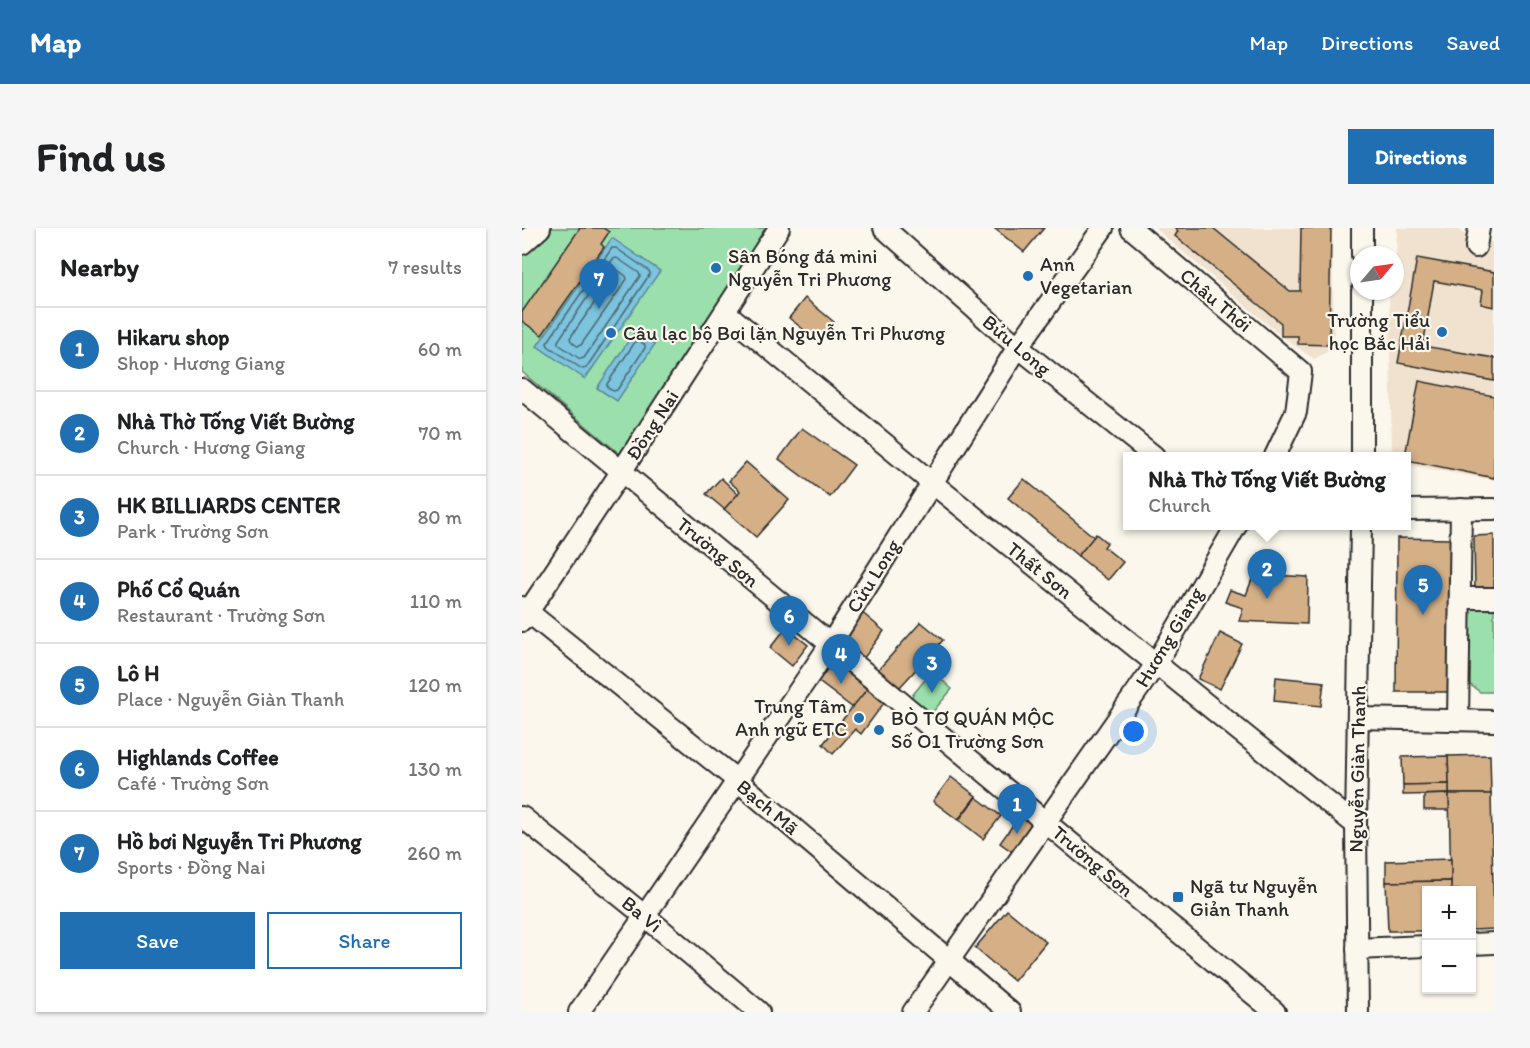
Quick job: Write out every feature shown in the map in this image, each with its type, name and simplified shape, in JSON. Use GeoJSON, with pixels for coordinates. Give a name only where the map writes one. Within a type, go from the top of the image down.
{"type":"FeatureCollection","features":[{"type":"Feature","properties":{"kind":"street"},"geometry":{"type":"LineString","coordinates":[[522,244],[540,228]]}},
{"type":"Feature","properties":{"kind":"street","name":"Đồng Nai"},"geometry":{"type":"LineString","coordinates":[[524,613],[621,472],[779,228]]}},
{"type":"Feature","properties":{"kind":"street","name":"Bửu Long"},"geometry":{"type":"LineString","coordinates":[[884,228],[1018,347],[1149,452]]}},
{"type":"Feature","properties":{"kind":"street","name":"Cửu Long"},"geometry":{"type":"LineString","coordinates":[[579,1012],[830,645],[1018,347],[1103,228]]}},
{"type":"Feature","properties":{"kind":"street","name":"Châu Thới"},"geometry":{"type":"LineString","coordinates":[[1131,228],[1301,372],[1296,412],[1277,452]]}},
{"type":"Feature","properties":{"kind":"street"},"geometry":{"type":"LineString","coordinates":[[1362,228],[1362,246]]}},
{"type":"Feature","properties":{"kind":"street"},"geometry":{"type":"LineString","coordinates":[[1362,300],[1362,452]]}},
{"type":"Feature","properties":{"kind":"street","name":"Thất Sơn"},"geometry":{"type":"LineString","coordinates":[[725,312],[931,482],[1356,825]]}},
{"type":"Feature","properties":{"kind":"street","name":"Trường Sơn"},"geometry":{"type":"LineString","coordinates":[[522,389],[1275,1012]]}},
{"type":"Feature","properties":{"kind":"street"},"geometry":{"type":"LineString","coordinates":[[1458,720],[1461,509]]}},
{"type":"Feature","properties":{"kind":"street"},"geometry":{"type":"LineString","coordinates":[[1411,510],[1494,509]]}},
{"type":"Feature","properties":{"kind":"street","name":"Hương Giang"},"geometry":{"type":"LineString","coordinates":[[913,1012],[1156,664],[1233,530]]}},
{"type":"Feature","properties":{"kind":"street","name":"Nguyễn Giàn Thanh"},"geometry":{"type":"LineString","coordinates":[[1358,1012],[1356,825],[1361,530]]}},
{"type":"Feature","properties":{"kind":"street"},"geometry":{"type":"LineString","coordinates":[[1460,598],[1494,598]]}},
{"type":"Feature","properties":{"kind":"street","name":"Bạch Mã"},"geometry":{"type":"LineString","coordinates":[[524,613],[738,781],[1010,1012]]}},
{"type":"Feature","properties":{"kind":"street"},"geometry":{"type":"LineString","coordinates":[[1358,718],[1494,721]]}},
{"type":"Feature","properties":{"kind":"street","name":"Ba Vì"},"geometry":{"type":"LineString","coordinates":[[522,817],[759,1012]]}},
{"type":"Feature","properties":{"kind":"street"},"geometry":{"type":"LineString","coordinates":[[1476,944],[1494,943]]}},
{"type":"Feature","properties":{"kind":"street"},"geometry":{"type":"LineString","coordinates":[[1358,949],[1422,946]]}},
{"type":"Feature","properties":{"kind":"shaded area"},"geometry":{"type":"Polygon","coordinates":[[[1155,228],[1332,228],[1334,348],[1314,359],[1281,336],[1155,228]]]}},
{"type":"Feature","properties":{"kind":"shaded area","name":"Trường Tiểu học Bắc Hải"},"geometry":{"type":"Polygon","coordinates":[[[1397,228],[1457,228],[1466,236],[1494,242],[1494,480],[1411,466],[1411,452],[1392,452],[1389,300],[1404,300],[1404,246],[1396,246],[1397,228]]]}},
{"type":"Feature","properties":{"kind":"green space","name":"Câu lạc bộ Bơi lặn Nguyễn Tri Phương"},"geometry":{"type":"Polygon","coordinates":[[[547,228],[768,228],[621,455],[522,372],[522,251],[547,228]]]}},
{"type":"Feature","properties":{"kind":"green space"},"geometry":{"type":"Polygon","coordinates":[[[1472,605],[1494,605],[1494,692],[1480,692],[1468,683],[1467,612],[1472,605]]]}},
{"type":"Feature","properties":{"kind":"green space"},"geometry":{"type":"Polygon","coordinates":[[[932,671],[952,689],[931,714],[911,697],[932,671]]]}},
{"type":"Feature","properties":{"kind":"water"},"geometry":{"type":"Polygon","coordinates":[[[612,238],[660,271],[585,379],[537,346],[612,238]]]}},
{"type":"Feature","properties":{"kind":"water"},"geometry":{"type":"Polygon","coordinates":[[[635,331],[655,344],[617,401],[597,388],[635,331]]]}},
{"type":"Feature","properties":{"kind":"building"},"geometry":{"type":"Polygon","coordinates":[[[580,228],[603,228],[609,232],[601,244],[604,247],[542,335],[522,321],[522,312],[580,228]]]}},
{"type":"Feature","properties":{"kind":"building"},"geometry":{"type":"Polygon","coordinates":[[[994,228],[1044,228],[1024,252],[994,228]]]}},
{"type":"Feature","properties":{"kind":"building"},"geometry":{"type":"Polygon","coordinates":[[[1175,228],[1213,228],[1290,291],[1300,291],[1301,228],[1331,228],[1329,345],[1298,344],[1298,336],[1281,336],[1281,323],[1175,236],[1178,231],[1175,228]]]}},
{"type":"Feature","properties":{"kind":"building"},"geometry":{"type":"Polygon","coordinates":[[[1417,258],[1494,272],[1494,307],[1481,304],[1483,290],[1434,281],[1423,346],[1494,358],[1494,381],[1398,363],[1417,258]]]}},
{"type":"Feature","properties":{"kind":"building"},"geometry":{"type":"Polygon","coordinates":[[[805,298],[834,322],[818,341],[789,318],[805,298]]]}},
{"type":"Feature","properties":{"kind":"building"},"geometry":{"type":"Polygon","coordinates":[[[1419,381],[1494,396],[1494,478],[1411,461],[1411,452],[1406,452],[1419,381]]]}},
{"type":"Feature","properties":{"kind":"building"},"geometry":{"type":"Polygon","coordinates":[[[802,428],[854,465],[830,497],[779,459],[802,428]]]}},
{"type":"Feature","properties":{"kind":"building"},"geometry":{"type":"Polygon","coordinates":[[[746,462],[789,500],[756,537],[724,509],[740,491],[729,481],[746,462]]]}},
{"type":"Feature","properties":{"kind":"building"},"geometry":{"type":"Polygon","coordinates":[[[721,478],[738,494],[724,509],[706,494],[721,478]]]}},
{"type":"Feature","properties":{"kind":"building"},"geometry":{"type":"Polygon","coordinates":[[[1024,479],[1094,537],[1078,556],[1008,498],[1024,479]]]}},
{"type":"Feature","properties":{"kind":"building"},"geometry":{"type":"Polygon","coordinates":[[[1096,534],[1107,543],[1104,547],[1123,562],[1108,580],[1078,556],[1096,534]]]}},
{"type":"Feature","properties":{"kind":"building"},"geometry":{"type":"Polygon","coordinates":[[[1494,535],[1494,589],[1475,589],[1474,536],[1494,535]]]}},
{"type":"Feature","properties":{"kind":"building"},"geometry":{"type":"Polygon","coordinates":[[[1397,538],[1450,539],[1449,692],[1396,692],[1397,538]]]}},
{"type":"Feature","properties":{"kind":"building"},"geometry":{"type":"Polygon","coordinates":[[[1254,574],[1308,577],[1307,624],[1239,621],[1243,608],[1225,602],[1230,590],[1246,595],[1254,574]]]}},
{"type":"Feature","properties":{"kind":"building"},"geometry":{"type":"Polygon","coordinates":[[[859,610],[884,631],[863,659],[841,640],[859,610]]]}},
{"type":"Feature","properties":{"kind":"building"},"geometry":{"type":"Polygon","coordinates":[[[921,622],[943,640],[899,688],[878,670],[921,622]]]}},
{"type":"Feature","properties":{"kind":"building"},"geometry":{"type":"Polygon","coordinates":[[[786,628],[808,645],[792,666],[770,648],[786,628]]]}},
{"type":"Feature","properties":{"kind":"building"},"geometry":{"type":"Polygon","coordinates":[[[1220,633],[1242,644],[1220,689],[1198,679],[1220,633]]]}},
{"type":"Feature","properties":{"kind":"building"},"geometry":{"type":"Polygon","coordinates":[[[830,658],[867,689],[853,708],[815,679],[830,658]]]}},
{"type":"Feature","properties":{"kind":"building"},"geometry":{"type":"Polygon","coordinates":[[[1276,677],[1324,682],[1321,706],[1274,701],[1276,677]]]}},
{"type":"Feature","properties":{"kind":"building","name":"Trung Tâm Anh ngữ ETC"},"geometry":{"type":"Polygon","coordinates":[[[867,689],[884,703],[861,734],[855,729],[833,754],[823,744],[867,689]]]}},
{"type":"Feature","properties":{"kind":"building"},"geometry":{"type":"Polygon","coordinates":[[[1490,755],[1491,794],[1449,794],[1448,756],[1490,755]]]}},
{"type":"Feature","properties":{"kind":"building"},"geometry":{"type":"Polygon","coordinates":[[[1448,756],[1449,784],[1403,785],[1402,757],[1448,756]]]}},
{"type":"Feature","properties":{"kind":"building"},"geometry":{"type":"Polygon","coordinates":[[[951,777],[976,796],[958,820],[933,801],[951,777]]]}},
{"type":"Feature","properties":{"kind":"building"},"geometry":{"type":"Polygon","coordinates":[[[1449,784],[1449,794],[1403,795],[1403,785],[1449,784]]]}},
{"type":"Feature","properties":{"kind":"building"},"geometry":{"type":"Polygon","coordinates":[[[1449,794],[1450,810],[1424,810],[1424,795],[1449,794]]]}},
{"type":"Feature","properties":{"kind":"building"},"geometry":{"type":"Polygon","coordinates":[[[1449,794],[1491,794],[1494,929],[1476,930],[1476,886],[1451,886],[1449,794]]]}},
{"type":"Feature","properties":{"kind":"building"},"geometry":{"type":"Polygon","coordinates":[[[976,797],[1001,816],[983,839],[959,820],[976,797]]]}},
{"type":"Feature","properties":{"kind":"building"},"geometry":{"type":"Polygon","coordinates":[[[1020,815],[1034,826],[1014,853],[1000,843],[1020,815]]]}},
{"type":"Feature","properties":{"kind":"building"},"geometry":{"type":"Polygon","coordinates":[[[1451,859],[1451,881],[1386,882],[1386,861],[1451,859]]]}},
{"type":"Feature","properties":{"kind":"building"},"geometry":{"type":"Polygon","coordinates":[[[1451,881],[1451,886],[1422,886],[1422,931],[1388,931],[1386,882],[1451,881]]]}},
{"type":"Feature","properties":{"kind":"building"},"geometry":{"type":"Polygon","coordinates":[[[1007,910],[1046,942],[1014,981],[975,948],[1007,910]]]}},
{"type":"Feature","properties":{"kind":"place","name":"Sân Bóng đá mini Nguyễn Tri Phương"},"geometry":{"type":"Point","coordinates":[716,268]}},
{"type":"Feature","properties":{"kind":"place","name":"Ann Vegetarian"},"geometry":{"type":"Point","coordinates":[1028,276]}},
{"type":"Feature","properties":{"kind":"place","name":"Hồ bơi Nguyễn Tri Phương"},"geometry":{"type":"Point","coordinates":[599,309]}},
{"type":"Feature","properties":{"kind":"place","name":"Trường Tiểu học Bắc Hải"},"geometry":{"type":"Point","coordinates":[1442,332]}},
{"type":"Feature","properties":{"kind":"place","name":"Câu lạc bộ Bơi lặn Nguyễn Tri Phương"},"geometry":{"type":"Point","coordinates":[611,333]}},
{"type":"Feature","properties":{"kind":"place","name":"Nhà Thờ Tống Viết Bường"},"geometry":{"type":"Point","coordinates":[1267,599]}},
{"type":"Feature","properties":{"kind":"place","name":"Lô H"},"geometry":{"type":"Point","coordinates":[1423,615]}},
{"type":"Feature","properties":{"kind":"place","name":"Highlands Coffee"},"geometry":{"type":"Point","coordinates":[789,646]}},
{"type":"Feature","properties":{"kind":"place","name":"Phố Cổ Quán"},"geometry":{"type":"Point","coordinates":[841,684]}},
{"type":"Feature","properties":{"kind":"place","name":"HK BILLIARDS CENTER"},"geometry":{"type":"Point","coordinates":[932,693]}},
{"type":"Feature","properties":{"kind":"place","name":"Trung Tâm Anh ngữ ETC"},"geometry":{"type":"Point","coordinates":[859,718]}},
{"type":"Feature","properties":{"kind":"place","name":"BÒ TƠ QUÁN MỘC Số O1 Trường Sơn"},"geometry":{"type":"Point","coordinates":[879,730]}},
{"type":"Feature","properties":{"kind":"place","name":"Hikaru shop"},"geometry":{"type":"Point","coordinates":[1017,834]}},
{"type":"Feature","properties":{"kind":"place","name":"Ngã tư Nguyễn Giản Thanh"},"geometry":{"type":"Point","coordinates":[1178,897]}}]}
